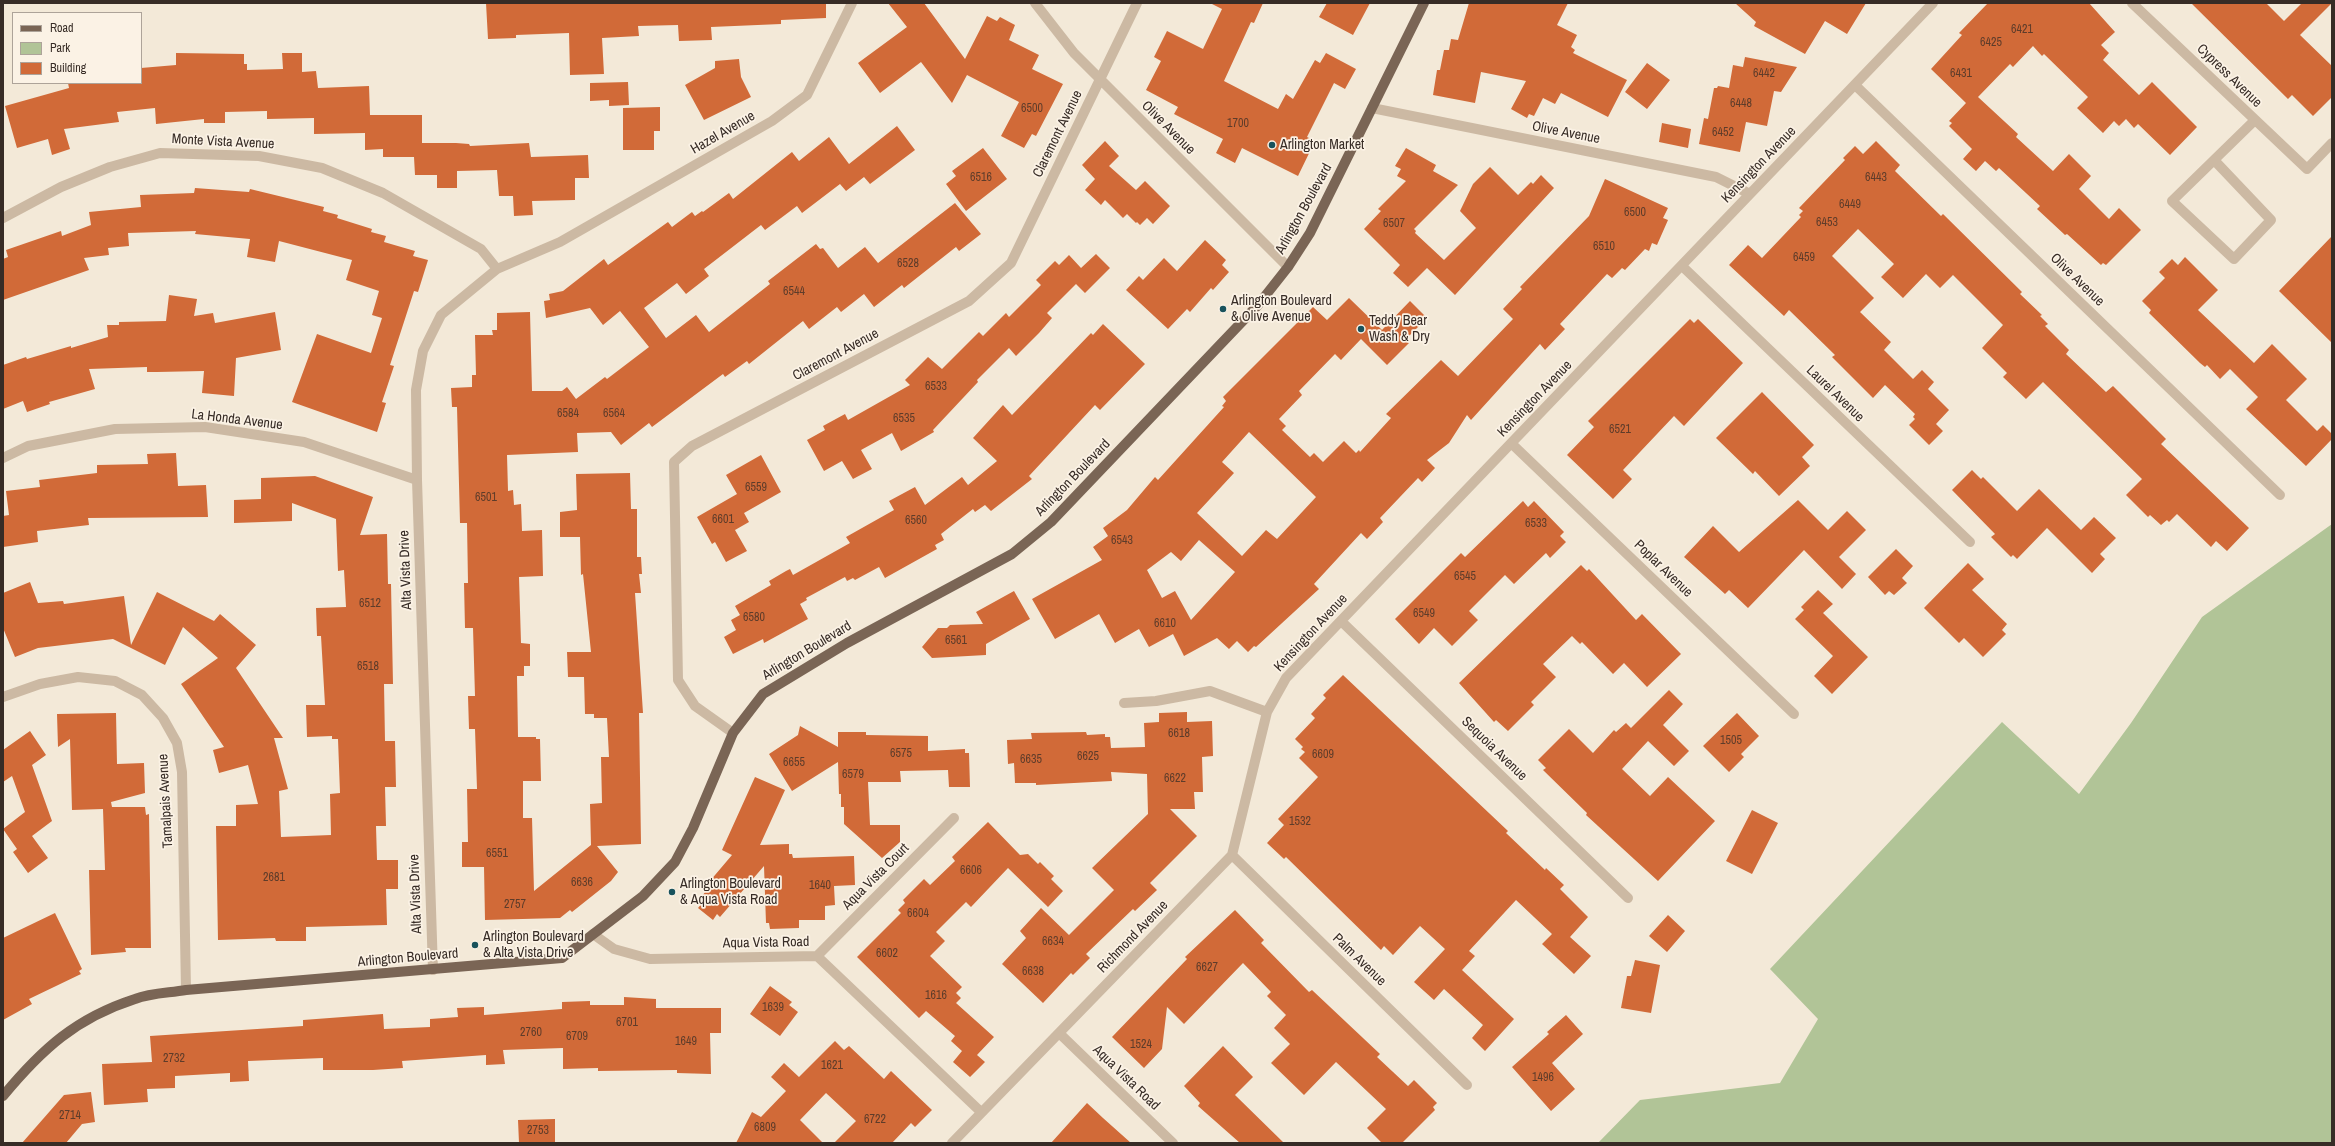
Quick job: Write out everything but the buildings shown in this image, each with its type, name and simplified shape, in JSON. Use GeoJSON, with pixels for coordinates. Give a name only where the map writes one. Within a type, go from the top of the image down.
{"type":"FeatureCollection","features":[{"type":"Feature","properties":{"kind":"main road","name":"Arlington Boulevard"},"geometry":{"type":"LineString","coordinates":[[3,1096],[50,1045],[91,1016],[136,998],[186,990],[562,958],[643,896],[675,862],[692,828],[733,733],[762,694],[847,643],[1012,554],[1051,522],[1258,305],[1288,267],[1310,233],[1424,3]]}},
{"type":"Feature","properties":{"kind":"street","name":"Hazel Avenue"},"geometry":{"type":"LineString","coordinates":[[560,242],[772,121],[807,95],[852,3]]}},
{"type":"Feature","properties":{"kind":"street","name":"Olive Avenue"},"geometry":{"type":"LineString","coordinates":[[1035,3],[1074,53],[1288,267]]}},
{"type":"Feature","properties":{"kind":"street","name":"Claremont Avenue"},"geometry":{"type":"LineString","coordinates":[[733,733],[695,706],[678,680],[674,462],[692,446],[969,301],[1011,263],[1137,3]]}},
{"type":"Feature","properties":{"kind":"street","name":"Kensington Avenue"},"geometry":{"type":"LineString","coordinates":[[1267,712],[1286,678],[1512,444],[1933,3]]}},
{"type":"Feature","properties":{"kind":"street","name":"Cypress Avenue"},"geometry":{"type":"LineString","coordinates":[[2132,3],[2307,169],[2332,143]]}},
{"type":"Feature","properties":{"kind":"street","name":"Olive Avenue"},"geometry":{"type":"LineString","coordinates":[[1855,85],[2280,495]]}},
{"type":"Feature","properties":{"kind":"street","name":"Olive Avenue"},"geometry":{"type":"LineString","coordinates":[[1372,108],[1716,177],[1750,194]]}},
{"type":"Feature","properties":{"kind":"street"},"geometry":{"type":"LineString","coordinates":[[2214,160],[2271,220],[2234,259],[2172,201],[2214,160],[2255,120]]}},
{"type":"Feature","properties":{"kind":"street","name":"Monte Vista Avenue"},"geometry":{"type":"LineString","coordinates":[[3,218],[61,187],[110,167],[160,153],[259,156],[322,168],[383,193],[481,248],[498,269]]}},
{"type":"Feature","properties":{"kind":"street","name":"Alta Vista Drive"},"geometry":{"type":"LineString","coordinates":[[433,970],[417,480],[416,390],[423,351],[441,315],[498,269],[560,242]]}},
{"type":"Feature","properties":{"kind":"street","name":"Laurel Avenue"},"geometry":{"type":"LineString","coordinates":[[1682,266],[1970,542]]}},
{"type":"Feature","properties":{"kind":"street","name":"La Honda Avenue"},"geometry":{"type":"LineString","coordinates":[[3,458],[28,446],[115,429],[205,427],[304,442],[417,480]]}},
{"type":"Feature","properties":{"kind":"street","name":"Poplar Avenue"},"geometry":{"type":"LineString","coordinates":[[1512,444],[1794,714]]}},
{"type":"Feature","properties":{"kind":"street","name":"Sequoia Avenue"},"geometry":{"type":"LineString","coordinates":[[1341,621],[1628,898]]}},
{"type":"Feature","properties":{"kind":"street","name":"Tamalpais Avenue"},"geometry":{"type":"LineString","coordinates":[[3,697],[40,684],[78,677],[115,681],[142,695],[163,718],[177,742],[182,772],[186,990]]}},
{"type":"Feature","properties":{"kind":"street"},"geometry":{"type":"LineString","coordinates":[[1124,703],[1156,701],[1210,691],[1267,712],[1232,855]]}},
{"type":"Feature","properties":{"kind":"street","name":"Aqua Vista Court"},"geometry":{"type":"LineString","coordinates":[[817,956],[954,818]]}},
{"type":"Feature","properties":{"kind":"street","name":"Richmond Avenue"},"geometry":{"type":"LineString","coordinates":[[952,1143],[1232,855]]}},
{"type":"Feature","properties":{"kind":"street","name":"Palm Avenue"},"geometry":{"type":"LineString","coordinates":[[1232,855],[1467,1085]]}},
{"type":"Feature","properties":{"kind":"street","name":"Aqua Vista Road"},"geometry":{"type":"LineString","coordinates":[[593,934],[614,949],[650,959],[817,956],[981,1112]]}},
{"type":"Feature","properties":{"kind":"street","name":"Aqua Vista Road"},"geometry":{"type":"LineString","coordinates":[[1059,1033],[1173,1143]]}},
{"type":"Feature","properties":{"kind":"green space"},"geometry":{"type":"Polygon","coordinates":[[[2332,524],[2332,1143],[1598,1143],[1640,1100],[1780,1083],[1818,1019],[1770,969],[2002,722],[2079,794],[2131,723],[2202,617],[2332,524]]]}},
{"type":"Feature","properties":{"kind":"place","name":"Arlington Market"},"geometry":{"type":"Point","coordinates":[1272,145]}},
{"type":"Feature","properties":{"kind":"place","name":"Arlington Boulevard & Olive Avenue"},"geometry":{"type":"Point","coordinates":[1223,309]}},
{"type":"Feature","properties":{"kind":"place","name":"Teddy Bear Wash & Dry"},"geometry":{"type":"Point","coordinates":[1361,329]}},
{"type":"Feature","properties":{"kind":"place","name":"Arlington Boulevard & Aqua Vista Road"},"geometry":{"type":"Point","coordinates":[672,892]}},
{"type":"Feature","properties":{"kind":"place","name":"Arlington Boulevard & Alta Vista Drive"},"geometry":{"type":"Point","coordinates":[475,945]}}]}
